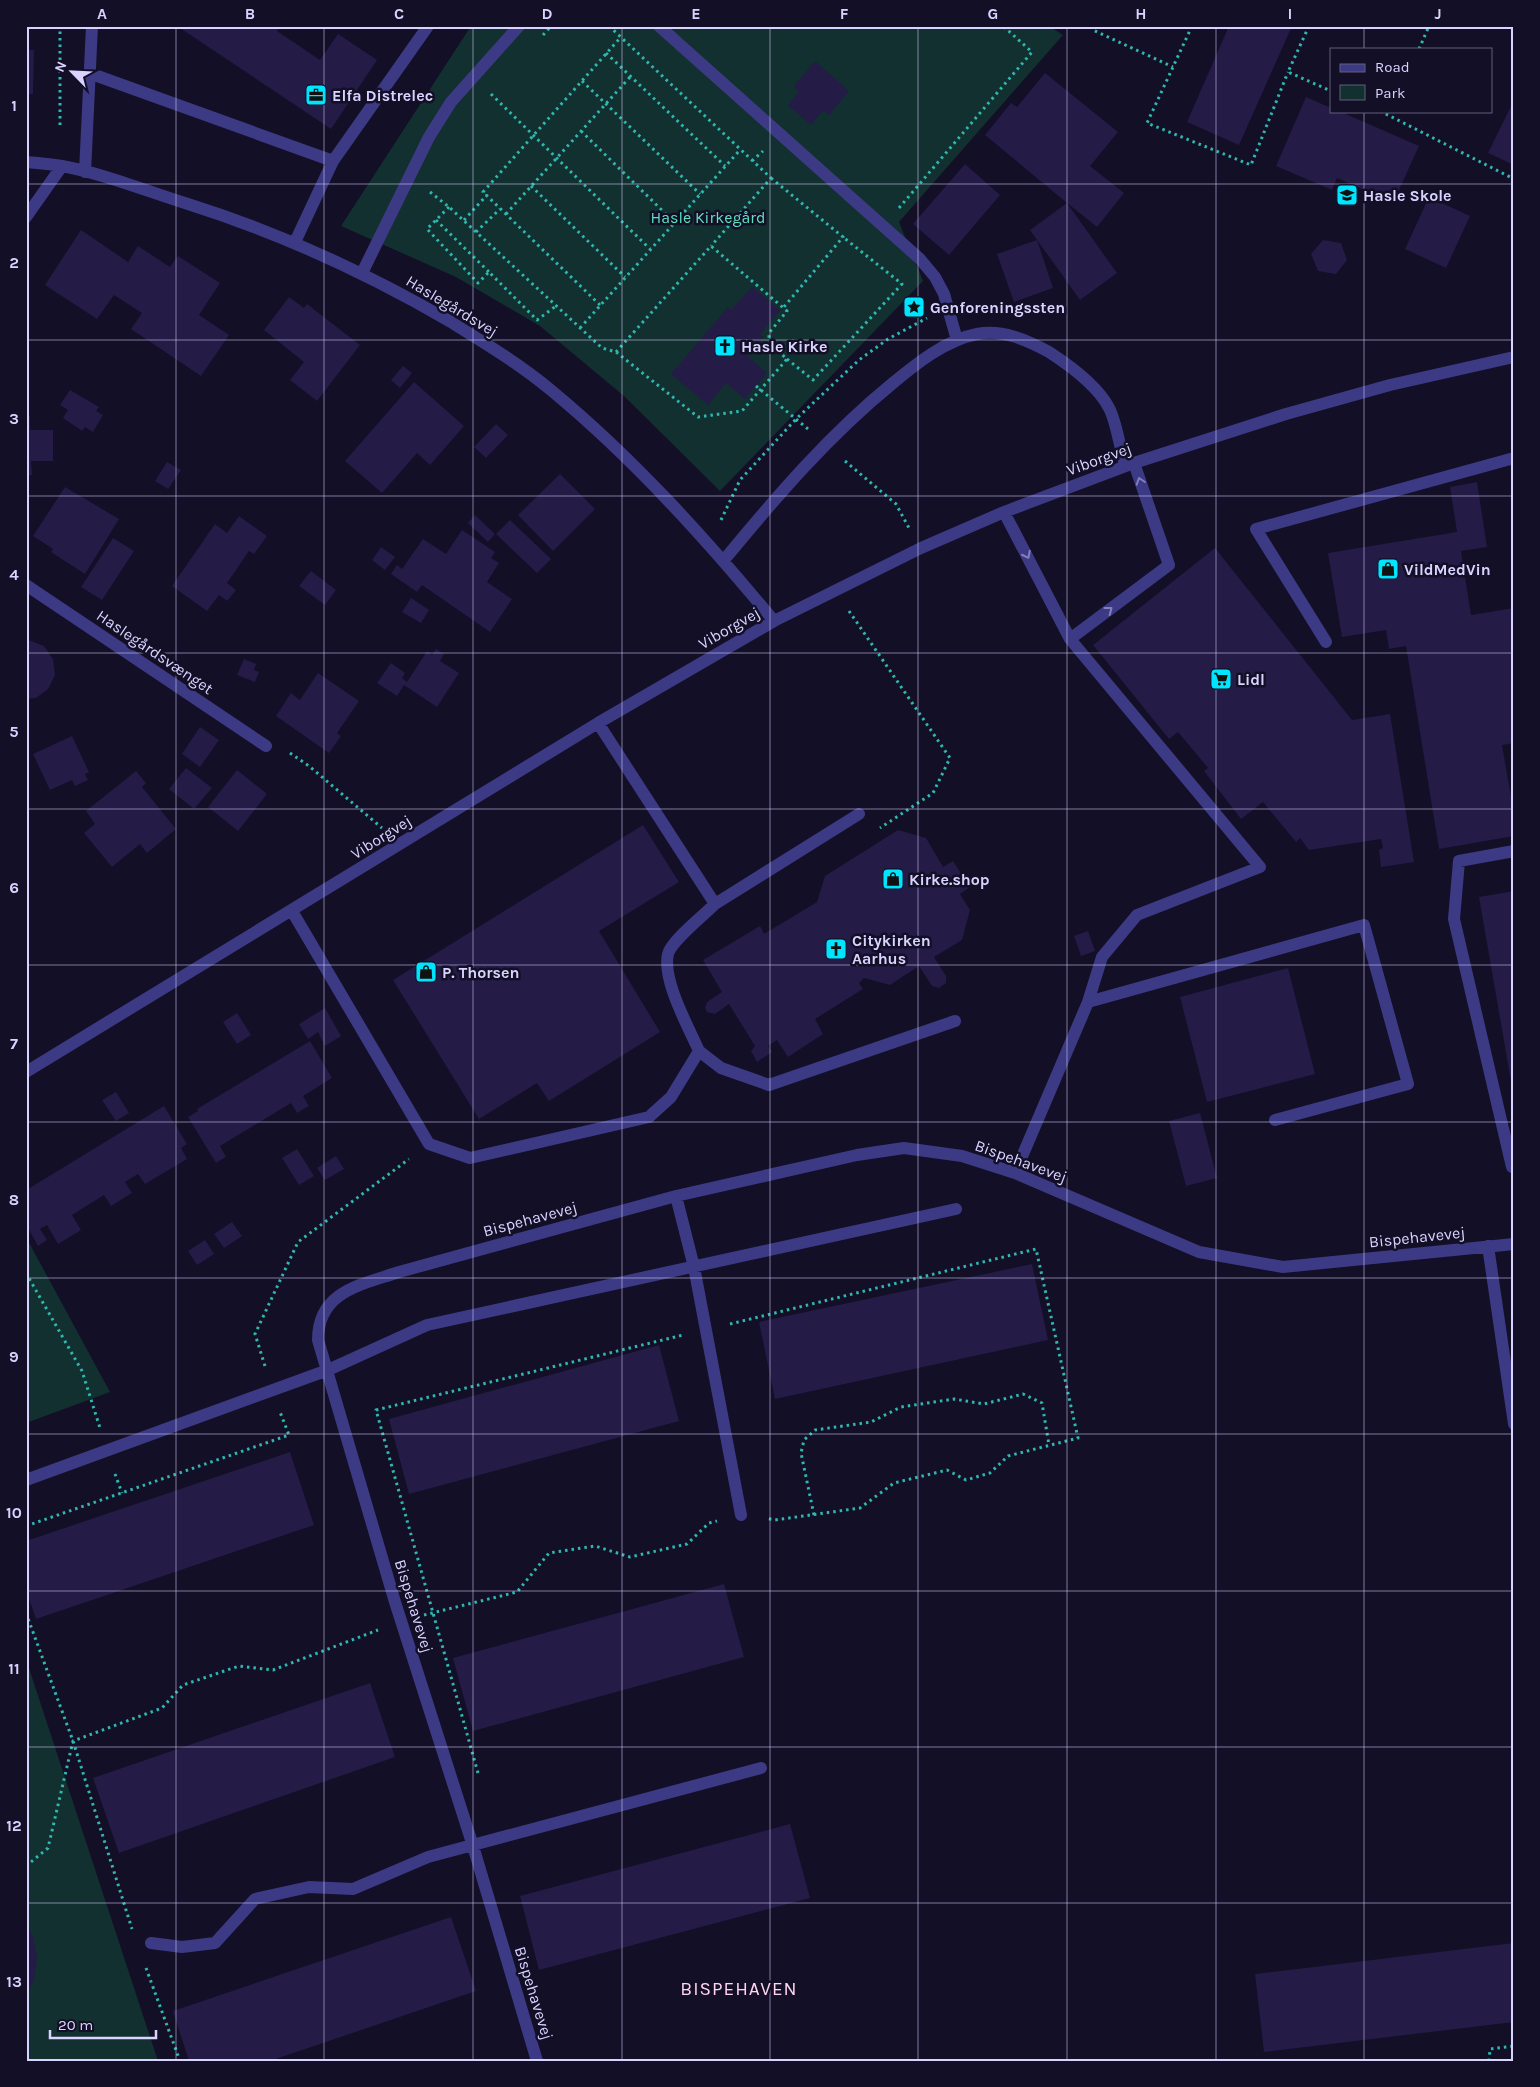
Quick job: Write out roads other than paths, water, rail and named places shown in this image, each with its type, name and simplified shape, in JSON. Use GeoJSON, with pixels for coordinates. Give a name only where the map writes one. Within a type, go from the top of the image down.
{"type":"FeatureCollection","features":[{"type":"Feature","properties":{"kind":"street"},"geometry":{"type":"LineString","coordinates":[[85,172],[92,26]]}},
{"type":"Feature","properties":{"kind":"street"},"geometry":{"type":"LineString","coordinates":[[295,242],[333,161],[428,26]]}},
{"type":"Feature","properties":{"kind":"street"},"geometry":{"type":"LineString","coordinates":[[362,273],[429,137],[451,102],[519,26]]}},
{"type":"Feature","properties":{"kind":"street"},"geometry":{"type":"LineString","coordinates":[[659,26],[920,259],[935,277],[944,294],[957,340]]}},
{"type":"Feature","properties":{"kind":"street"},"geometry":{"type":"LineString","coordinates":[[89,73],[333,161]]}},
{"type":"Feature","properties":{"kind":"street","name":"Haslegårdsvej"},"geometry":{"type":"LineString","coordinates":[[26,162],[62,166],[85,172],[222,215],[295,242],[362,273],[479,339],[550,389],[625,456],[724,560],[774,621]]}},
{"type":"Feature","properties":{"kind":"street"},"geometry":{"type":"LineString","coordinates":[[26,217],[62,166]]}},
{"type":"Feature","properties":{"kind":"street"},"geometry":{"type":"LineString","coordinates":[[724,560],[778,496],[864,406],[918,362],[957,340],[978,334],[998,333],[1016,336],[1040,347],[1064,362],[1088,382],[1110,408],[1169,566],[1070,639]]}},
{"type":"Feature","properties":{"kind":"street","name":"Viborgvej"},"geometry":{"type":"LineString","coordinates":[[26,1072],[598,723],[774,621],[921,548],[1004,512],[1130,465],[1286,414],[1390,385],[1514,357]]}},
{"type":"Feature","properties":{"kind":"street"},"geometry":{"type":"LineString","coordinates":[[1326,642],[1256,529],[1514,458]]}},
{"type":"Feature","properties":{"kind":"street"},"geometry":{"type":"LineString","coordinates":[[1004,512],[1070,639],[1260,868],[1137,915],[1102,957],[1088,1002],[1015,1173]]}},
{"type":"Feature","properties":{"kind":"street","name":"Haslegårdsvænget"},"geometry":{"type":"LineString","coordinates":[[26,585],[266,746]]}},
{"type":"Feature","properties":{"kind":"street"},"geometry":{"type":"LineString","coordinates":[[598,723],[715,904]]}},
{"type":"Feature","properties":{"kind":"street"},"geometry":{"type":"LineString","coordinates":[[859,814],[715,904],[685,931],[668,952],[668,978],[699,1051],[721,1068],[769,1085],[955,1021]]}},
{"type":"Feature","properties":{"kind":"street"},"geometry":{"type":"LineString","coordinates":[[1514,851],[1459,861],[1454,919],[1512,1167],[1514,1168]]}},
{"type":"Feature","properties":{"kind":"street"},"geometry":{"type":"LineString","coordinates":[[292,911],[429,1144],[470,1158],[650,1117],[671,1096],[699,1051]]}},
{"type":"Feature","properties":{"kind":"street"},"geometry":{"type":"LineString","coordinates":[[1088,1002],[1364,925],[1408,1084],[1275,1120]]}},
{"type":"Feature","properties":{"kind":"street","name":"Bispehavevej"},"geometry":{"type":"LineString","coordinates":[[537,2061],[473,1846],[402,1623],[318,1340],[318,1326],[324,1310],[336,1297],[354,1287],[408,1269],[676,1196],[857,1155],[904,1148],[962,1156],[1015,1173],[1199,1252],[1283,1267],[1514,1244]]}},
{"type":"Feature","properties":{"kind":"street"},"geometry":{"type":"LineString","coordinates":[[676,1196],[694,1266],[741,1515]]}},
{"type":"Feature","properties":{"kind":"street"},"geometry":{"type":"LineString","coordinates":[[26,1480],[328,1370],[427,1325],[956,1209]]}},
{"type":"Feature","properties":{"kind":"street"},"geometry":{"type":"LineString","coordinates":[[1488,1246],[1514,1424]]}},
{"type":"Feature","properties":{"kind":"street"},"geometry":{"type":"LineString","coordinates":[[151,1943],[182,1947],[215,1943],[255,1900],[309,1887],[353,1889],[428,1857],[761,1768]]}},
{"type":"Feature","properties":{"kind":"place","name":"Elfa Distrelec"},"geometry":{"type":"Point","coordinates":[316,95]}},
{"type":"Feature","properties":{"kind":"place","name":"Hasle Skole"},"geometry":{"type":"Point","coordinates":[1347,195]}},
{"type":"Feature","properties":{"kind":"place","name":"Genforeningssten"},"geometry":{"type":"Point","coordinates":[914,307]}},
{"type":"Feature","properties":{"kind":"place","name":"Hasle Kirke"},"geometry":{"type":"Point","coordinates":[725,346]}},
{"type":"Feature","properties":{"kind":"place","name":"VildMedVin"},"geometry":{"type":"Point","coordinates":[1388,569]}},
{"type":"Feature","properties":{"kind":"place","name":"Lidl"},"geometry":{"type":"Point","coordinates":[1221,679]}},
{"type":"Feature","properties":{"kind":"place","name":"Kirke.shop"},"geometry":{"type":"Point","coordinates":[893,879]}},
{"type":"Feature","properties":{"kind":"place","name":"Citykirken Aarhus"},"geometry":{"type":"Point","coordinates":[836,949]}},
{"type":"Feature","properties":{"kind":"place","name":"P. Thorsen"},"geometry":{"type":"Point","coordinates":[426,972]}},
{"type":"Feature","properties":{"kind":"district","name":"BISPEHAVEN"},"geometry":{"type":"Point","coordinates":[739,1989]}},
{"type":"Feature","properties":{"kind":"park label","name":"Hasle Kirkegård"},"geometry":{"type":"Point","coordinates":[708,217]}}]}
